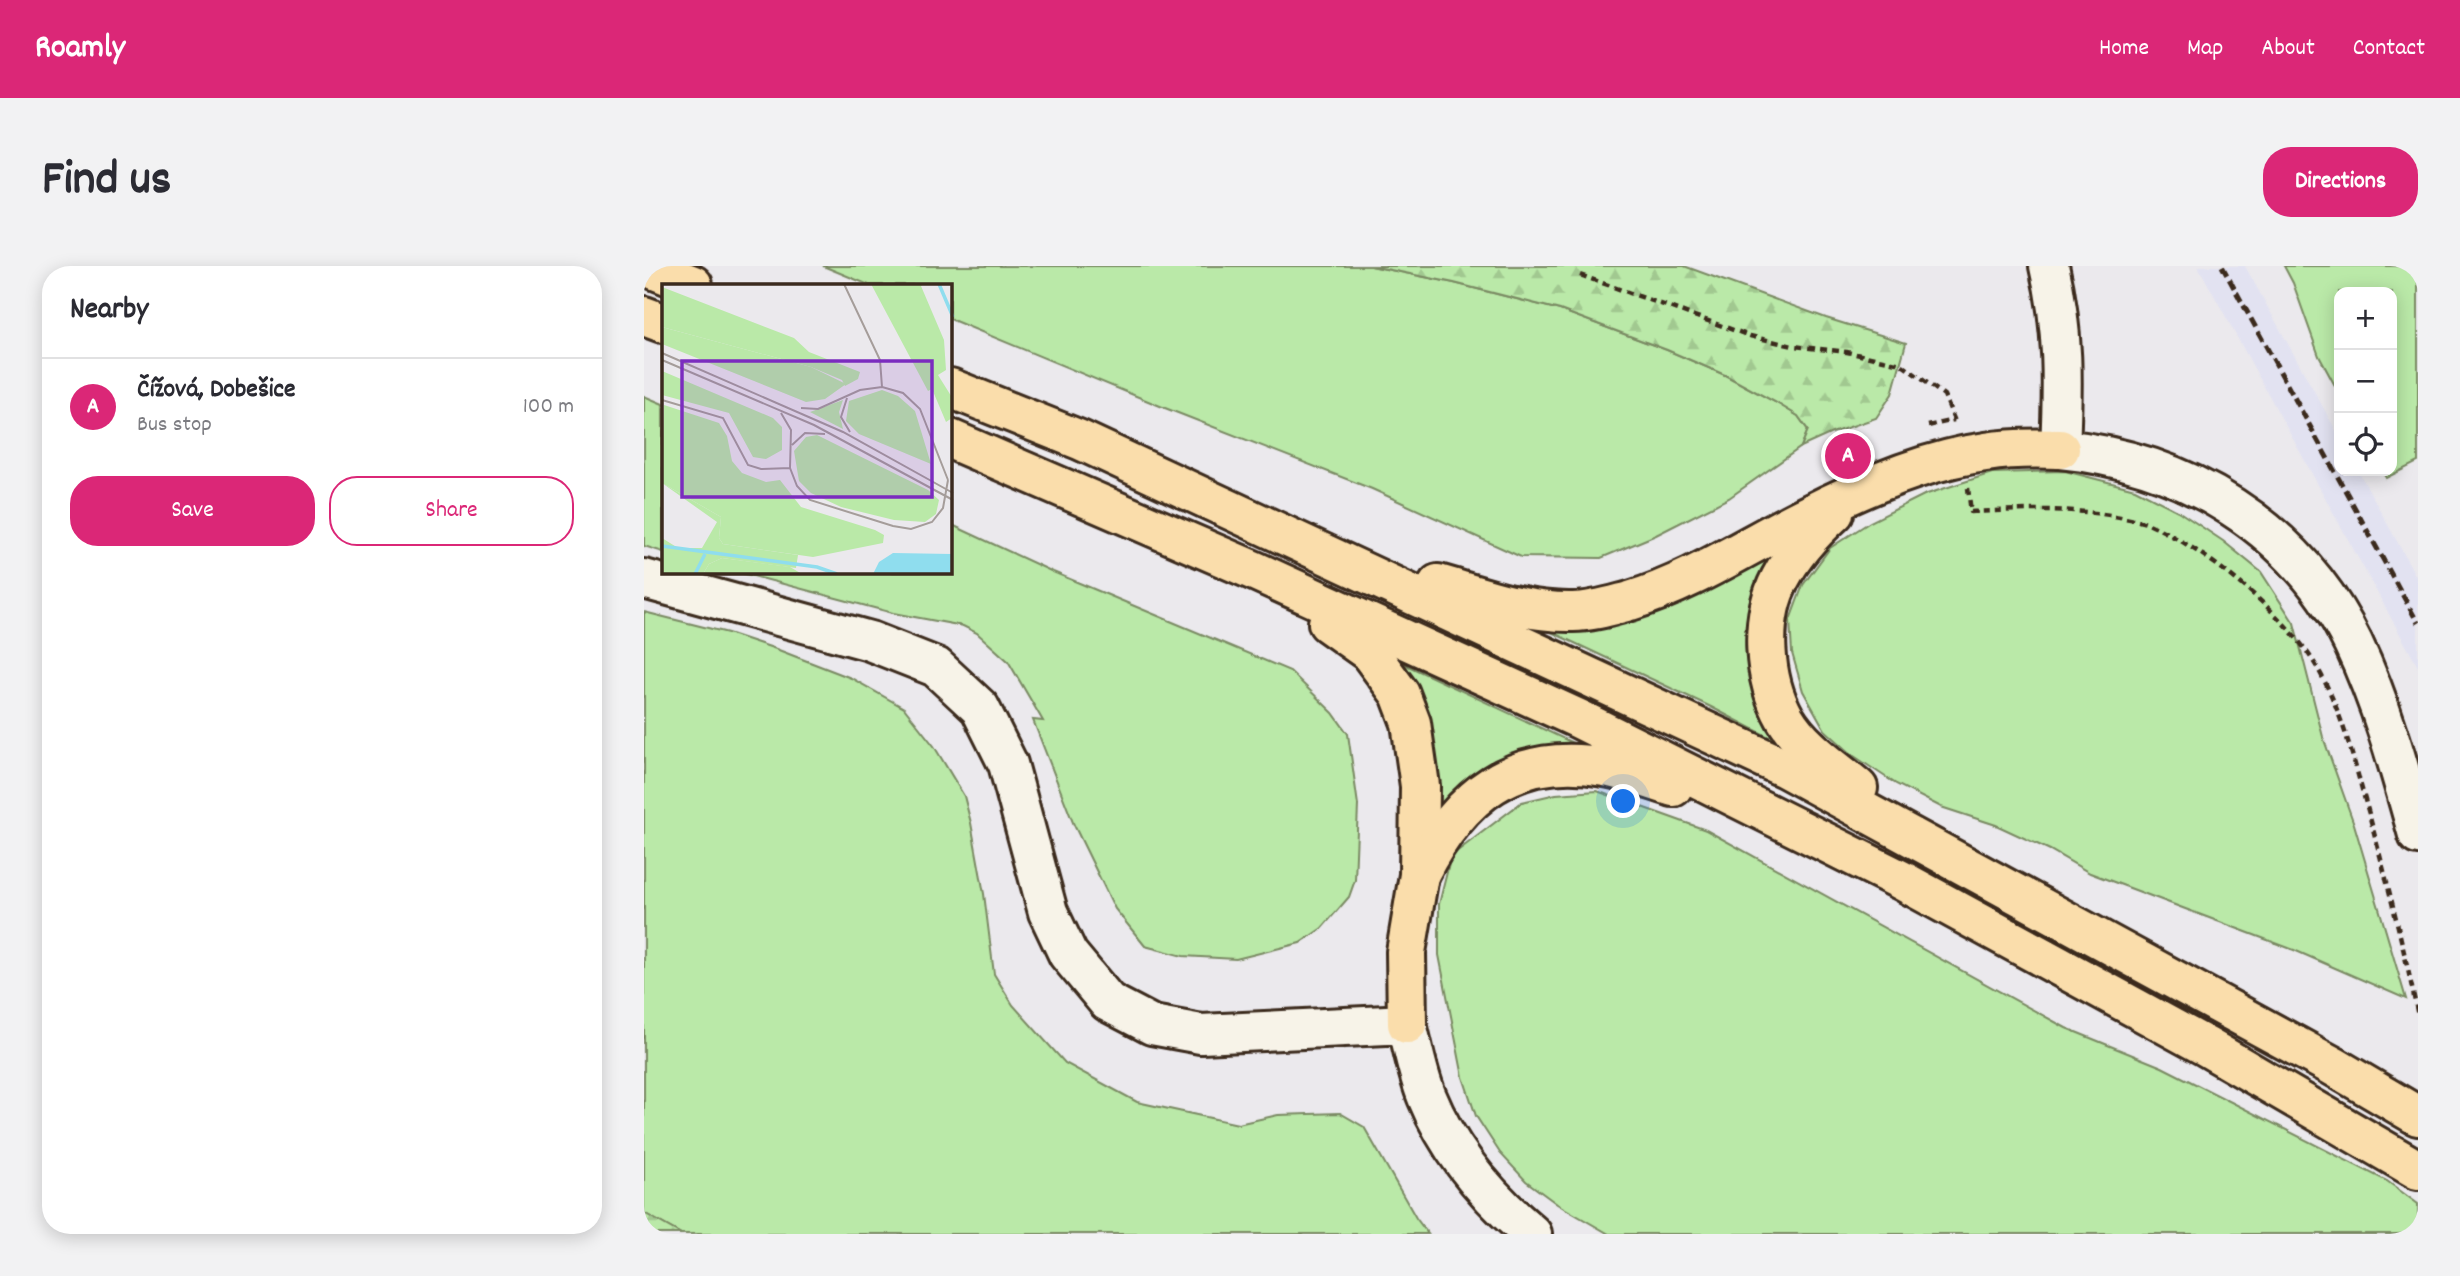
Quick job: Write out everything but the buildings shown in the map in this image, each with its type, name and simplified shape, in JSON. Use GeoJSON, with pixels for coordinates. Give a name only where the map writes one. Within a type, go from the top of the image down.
{"type":"FeatureCollection","features":[{"type":"Feature","properties":{"kind":"highway"},"geometry":{"type":"LineString","coordinates":[[645,266],[691,284]]}},
{"type":"Feature","properties":{"kind":"highway"},"geometry":{"type":"LineString","coordinates":[[644,316],[662,323]]}},
{"type":"Feature","properties":{"kind":"highway"},"geometry":{"type":"LineString","coordinates":[[952,389],[1080,440],[1785,768],[2333,1066],[2418,1116]]}},
{"type":"Feature","properties":{"kind":"highway"},"geometry":{"type":"LineString","coordinates":[[1306,543],[1512,606],[1575,612],[1606,608],[1682,583],[1802,518],[1906,474],[1959,438],[2010,450],[2060,449]]}},
{"type":"Feature","properties":{"kind":"highway"},"geometry":{"type":"LineString","coordinates":[[952,440],[1255,571],[1579,719],[1901,880],[2207,1047],[2418,1170]]}},
{"type":"Feature","properties":{"kind":"highway"},"geometry":{"type":"LineString","coordinates":[[1864,491],[1820,525],[1779,580],[1769,610],[1768,666],[1775,696],[1786,719],[1804,742],[1914,836]]}},
{"type":"Feature","properties":{"kind":"highway"},"geometry":{"type":"LineString","coordinates":[[1255,571],[1368,652],[1400,694],[1411,723],[1419,786],[1419,875],[1406,951],[1407,1024]]}},
{"type":"Feature","properties":{"kind":"highway"},"geometry":{"type":"LineString","coordinates":[[1419,875],[1437,841],[1462,808],[1514,774],[1539,765],[1606,767],[1775,819]]}},
{"type":"Feature","properties":{"kind":"street"},"geometry":{"type":"LineString","coordinates":[[2049,266],[2057,300],[2063,360],[2060,449],[2124,458],[2182,479],[2238,510],[2289,553],[2320,590],[2352,640],[2367,673],[2394,751],[2418,835]]}},
{"type":"Feature","properties":{"kind":"street"},"geometry":{"type":"LineString","coordinates":[[644,579],[870,641],[936,667],[980,708],[1008,764],[1048,912],[1068,954],[1108,1002],[1152,1025],[1201,1034],[1407,1024],[1427,1097],[1455,1151],[1503,1209],[1532,1234]]}},
{"type":"Feature","properties":{"kind":"path"},"geometry":{"type":"LineString","coordinates":[[1580,275],[1750,336],[1901,364],[1944,395],[1959,438]]}},
{"type":"Feature","properties":{"kind":"path"},"geometry":{"type":"LineString","coordinates":[[1928,426],[1959,438]]}},
{"type":"Feature","properties":{"kind":"path"},"geometry":{"type":"LineString","coordinates":[[1971,512],[2033,509],[2079,511],[2144,523],[2195,551],[2232,577],[2295,638],[2318,668],[2340,718],[2403,943],[2418,1016]]}},
{"type":"Feature","properties":{"kind":"shaded area"},"geometry":{"type":"Polygon","coordinates":[[[2198,266],[2245,266],[2334,427],[2334,476],[2361,476],[2370,492],[2418,580],[2418,667],[2198,266]]]}},
{"type":"Feature","properties":{"kind":"green space"},"geometry":{"type":"Polygon","coordinates":[[[823,266],[1371,266],[1454,283],[1560,310],[1667,350],[1725,375],[1775,402],[1798,416],[1808,430],[1801,447],[1729,498],[1656,535],[1601,558],[1521,557],[1372,489],[1165,408],[952,320],[952,284],[867,284],[823,266]]]}},
{"type":"Feature","properties":{"kind":"green space"},"geometry":{"type":"Polygon","coordinates":[[[1371,266],[1684,266],[1826,318],[1906,343],[1892,394],[1876,418],[1801,447],[1808,430],[1798,416],[1725,375],[1667,350],[1560,310],[1454,283],[1371,266]]]}},
{"type":"Feature","properties":{"kind":"green space"},"geometry":{"type":"Polygon","coordinates":[[[2284,266],[2418,266],[2418,462],[2397,472],[2397,287],[2334,287],[2334,384],[2319,356],[2293,283],[2284,266]]]}},
{"type":"Feature","properties":{"kind":"green space"},"geometry":{"type":"Polygon","coordinates":[[[644,396],[662,404],[662,552],[644,546],[644,396]]]}},
{"type":"Feature","properties":{"kind":"green space"},"geometry":{"type":"Polygon","coordinates":[[[2065,471],[2135,489],[2178,511],[2223,541],[2261,572],[2294,623],[2323,737],[2354,824],[2406,999],[2294,950],[2090,873],[2050,850],[1996,825],[1941,807],[1896,784],[1854,756],[1825,730],[1803,691],[1792,653],[1790,620],[1803,585],[1830,548],[1870,522],[1924,495],[1992,473],[2065,471]]]}},
{"type":"Feature","properties":{"kind":"green space"},"geometry":{"type":"Polygon","coordinates":[[[952,525],[1053,572],[1290,671],[1333,713],[1348,734],[1358,805],[1355,880],[1349,897],[1322,928],[1300,943],[1236,959],[1183,956],[1145,946],[1115,909],[1074,825],[1033,720],[1043,721],[1008,661],[977,633],[963,626],[893,613],[746,574],[952,574],[952,525]]]}},
{"type":"Feature","properties":{"kind":"green space"},"geometry":{"type":"Polygon","coordinates":[[[1781,543],[1786,746],[1711,707],[1547,630],[1781,543]]]}},
{"type":"Feature","properties":{"kind":"green space"},"geometry":{"type":"Polygon","coordinates":[[[644,612],[728,633],[776,649],[851,678],[904,708],[934,746],[964,796],[984,894],[994,974],[1013,1005],[1065,1063],[1137,1102],[1238,1124],[1278,1115],[1340,1113],[1364,1127],[1428,1234],[681,1234],[644,1213],[644,612]]]}},
{"type":"Feature","properties":{"kind":"green space"},"geometry":{"type":"Polygon","coordinates":[[[1389,657],[1588,750],[1429,830],[1389,657]]]}},
{"type":"Feature","properties":{"kind":"green space"},"geometry":{"type":"Polygon","coordinates":[[[1597,791],[1706,830],[2066,1028],[2162,1067],[2387,1181],[2418,1204],[2418,1234],[1609,1234],[1557,1204],[1526,1181],[1500,1153],[1476,1116],[1463,1077],[1439,955],[1439,904],[1451,856],[1522,802],[1556,794],[1597,791]]]}},
{"type":"Feature","properties":{"kind":"green space"},"geometry":{"type":"Polygon","coordinates":[[[644,1213],[681,1234],[644,1234],[644,1213]]]}},
{"type":"Feature","properties":{"kind":"railway"},"geometry":{"type":"LineString","coordinates":[[2222,266],[2418,623]]}},
{"type":"Feature","properties":{"kind":"place","name":"Čížová, Dobešice"},"geometry":{"type":"Point","coordinates":[1848,456]}}]}
